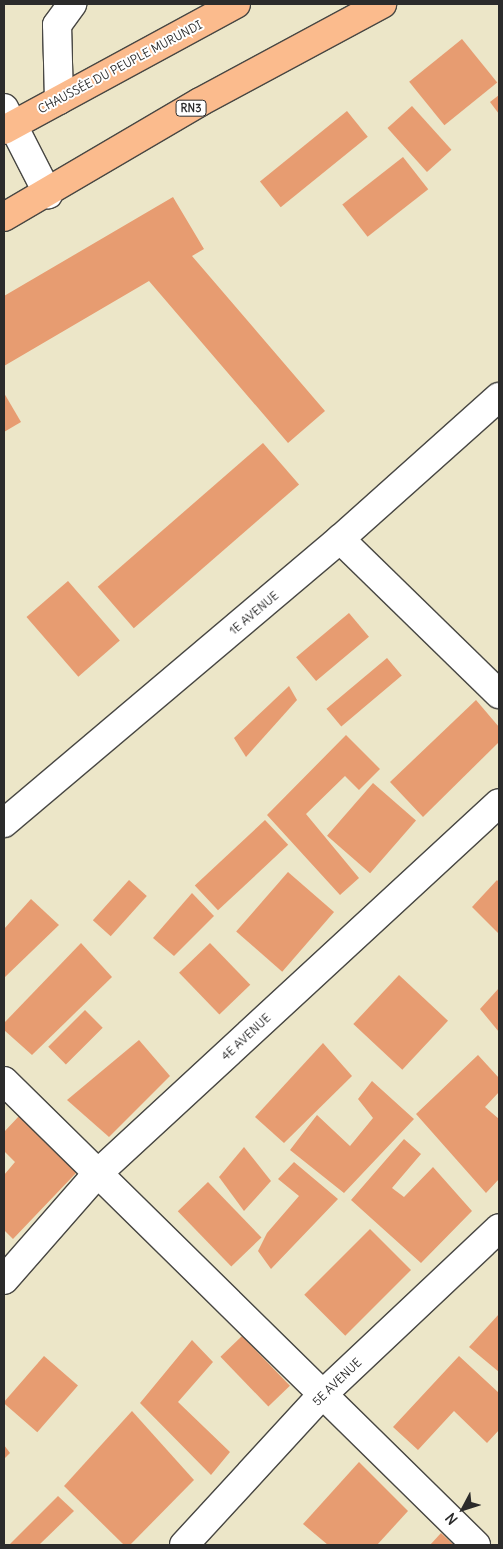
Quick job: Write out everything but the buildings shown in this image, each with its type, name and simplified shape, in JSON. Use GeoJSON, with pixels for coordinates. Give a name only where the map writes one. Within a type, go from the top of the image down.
{"type":"FeatureCollection","features":[{"type":"Feature","properties":{"kind":"highway","name":"CHAUSSÉE DU PEUPLE MURUNDI"},"geometry":{"type":"LineString","coordinates":[[7,121],[59,100],[236,4]]}},
{"type":"Feature","properties":{"kind":"highway","name":"RN3"},"geometry":{"type":"LineString","coordinates":[[4,218],[48,194],[200,102],[382,4]]}},
{"type":"Feature","properties":{"kind":"street"},"geometry":{"type":"LineString","coordinates":[[59,100],[56,25],[72,4]]}},
{"type":"Feature","properties":{"kind":"street"},"geometry":{"type":"LineString","coordinates":[[7,121],[48,194]]}},
{"type":"Feature","properties":{"kind":"street","name":"1E AVENUE"},"geometry":{"type":"LineString","coordinates":[[4,823],[340,539],[499,397]]}},
{"type":"Feature","properties":{"kind":"street"},"geometry":{"type":"LineString","coordinates":[[340,539],[499,694]]}},
{"type":"Feature","properties":{"kind":"street","name":"4E AVENUE"},"geometry":{"type":"LineString","coordinates":[[4,1280],[96,1175],[499,803]]}},
{"type":"Feature","properties":{"kind":"street"},"geometry":{"type":"LineString","coordinates":[[4,1081],[96,1175],[476,1545]]}},
{"type":"Feature","properties":{"kind":"street","name":"5E AVENUE"},"geometry":{"type":"LineString","coordinates":[[184,1545],[322,1395],[499,1228]]}}]}
